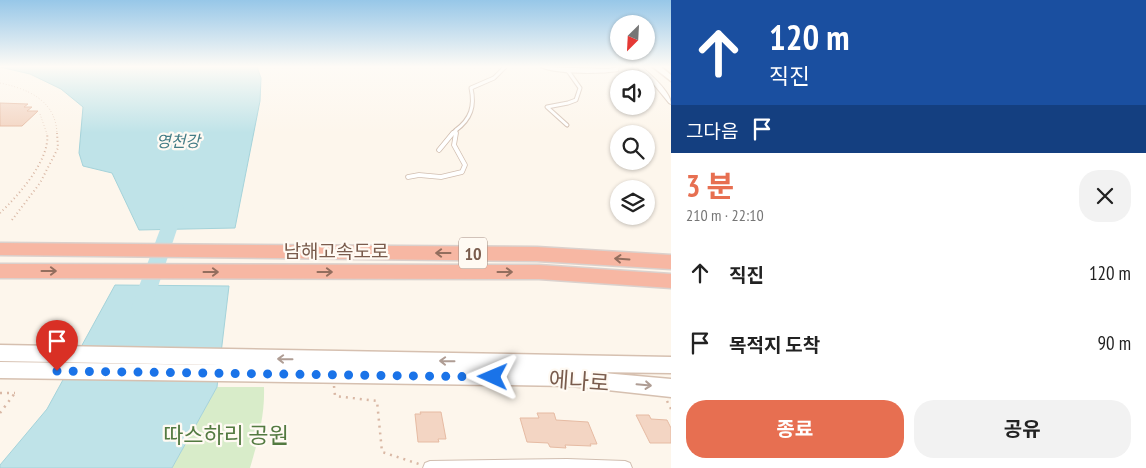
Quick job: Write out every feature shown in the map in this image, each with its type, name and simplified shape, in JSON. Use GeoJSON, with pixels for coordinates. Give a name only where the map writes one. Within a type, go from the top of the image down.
{"type":"FeatureCollection","features":[{"type":"Feature","properties":{"kind":"highway","name":"남해고속도로"},"geometry":{"type":"LineString","coordinates":[[0,249],[538,254],[671,262]]}},
{"type":"Feature","properties":{"kind":"highway","name":"남해고속도로"},"geometry":{"type":"LineString","coordinates":[[0,271],[539,272],[671,281]]}},
{"type":"Feature","properties":{"kind":"street"},"geometry":{"type":"LineString","coordinates":[[660,89],[671,102]]}},
{"type":"Feature","properties":{"kind":"street"},"geometry":{"type":"LineString","coordinates":[[0,353],[247,366]]}},
{"type":"Feature","properties":{"kind":"street","name":"에나로"},"geometry":{"type":"LineString","coordinates":[[247,366],[671,365]]}},
{"type":"Feature","properties":{"kind":"street"},"geometry":{"type":"LineString","coordinates":[[0,370],[247,366]]}},
{"type":"Feature","properties":{"kind":"street","name":"에나로"},"geometry":{"type":"LineString","coordinates":[[247,366],[571,378],[671,388]]}},
{"type":"Feature","properties":{"kind":"street"},"geometry":{"type":"LineString","coordinates":[[430,468],[567,466],[625,468]]}},
{"type":"Feature","properties":{"kind":"lane"},"geometry":{"type":"LineString","coordinates":[[440,150],[456,130],[466,124],[471,116],[473,94],[471,89]]}},
{"type":"Feature","properties":{"kind":"lane"},"geometry":{"type":"LineString","coordinates":[[567,125],[547,107],[575,102],[578,99],[580,89]]}},
{"type":"Feature","properties":{"kind":"lane"},"geometry":{"type":"LineString","coordinates":[[408,177],[419,175],[441,177],[462,172],[466,165],[454,145],[456,130]]}},
{"type":"Feature","properties":{"kind":"path"},"geometry":{"type":"LineString","coordinates":[[12,220],[40,183],[58,148],[57,128],[52,111],[38,96],[23,89]]}},
{"type":"Feature","properties":{"kind":"path"},"geometry":{"type":"LineString","coordinates":[[0,214],[36,168],[47,148],[46,125],[40,114]]}},
{"type":"Feature","properties":{"kind":"path"},"geometry":{"type":"LineString","coordinates":[[334,384],[335,396],[377,401],[382,452],[430,468]]}},
{"type":"Feature","properties":{"kind":"path"},"geometry":{"type":"LineString","coordinates":[[0,393],[16,394],[0,413]]}},
{"type":"Feature","properties":{"kind":"green space","name":"따스하리 공원"},"geometry":{"type":"Polygon","coordinates":[[[217,387],[264,387],[260,428],[250,468],[172,468],[217,387]]]}},
{"type":"Feature","properties":{"kind":"water","name":"영천강"},"geometry":{"type":"Polygon","coordinates":[[[61,89],[261,89],[260,101],[235,228],[139,230],[112,173],[83,166],[79,153],[83,107],[61,89]]]}},
{"type":"Feature","properties":{"kind":"water"},"geometry":{"type":"Polygon","coordinates":[[[115,285],[229,286],[217,387],[172,468],[0,468],[0,465],[47,409],[115,285]]]}},
{"type":"Feature","properties":{"kind":"building"},"geometry":{"type":"Polygon","coordinates":[[[0,103],[28,104],[24,107],[32,107],[27,111],[38,111],[22,126],[0,126],[0,103]]]}},
{"type":"Feature","properties":{"kind":"building"},"geometry":{"type":"Polygon","coordinates":[[[420,412],[441,412],[446,439],[438,439],[439,442],[418,442],[415,414],[421,414],[420,412]]]}},
{"type":"Feature","properties":{"kind":"building"},"geometry":{"type":"Polygon","coordinates":[[[537,413],[554,413],[556,420],[588,422],[597,444],[590,444],[591,446],[565,445],[566,448],[550,447],[548,443],[527,442],[520,418],[539,418],[537,413]]]}},
{"type":"Feature","properties":{"kind":"building"},"geometry":{"type":"Polygon","coordinates":[[[636,415],[649,415],[651,419],[667,420],[671,428],[671,443],[650,443],[636,415]]]}},
{"type":"Feature","properties":{"kind":"waterway","name":"영천강"},"geometry":{"type":"LineString","coordinates":[[141,308],[176,208]]}},
{"type":"Feature","properties":{"kind":"route"},"geometry":{"type":"LineString","coordinates":[[57,371],[493,377]]}}]}
